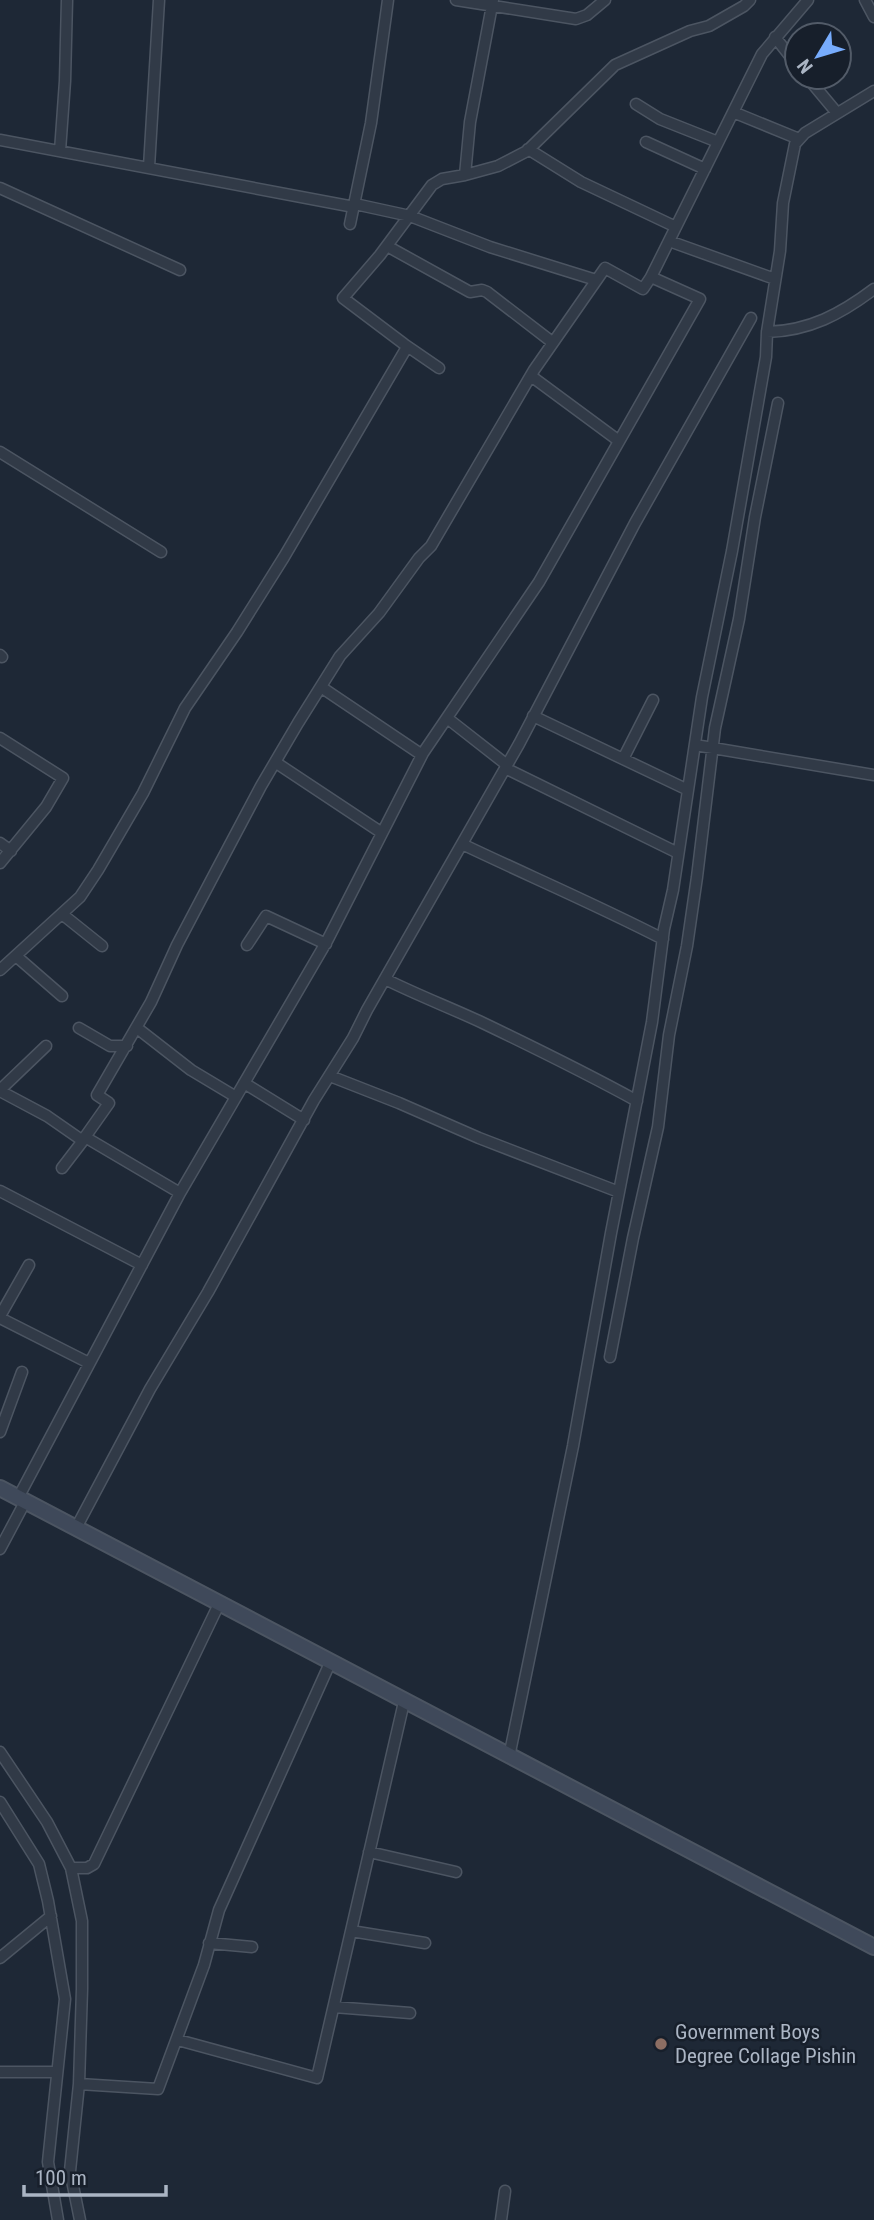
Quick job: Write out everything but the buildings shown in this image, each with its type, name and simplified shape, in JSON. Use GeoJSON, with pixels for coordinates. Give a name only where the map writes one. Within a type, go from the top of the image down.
{"type":"FeatureCollection","features":[{"type":"Feature","properties":{"kind":"main road"},"geometry":{"type":"LineString","coordinates":[[0,1488],[874,1947]]}},
{"type":"Feature","properties":{"kind":"street"},"geometry":{"type":"LineString","coordinates":[[60,151],[67,0]]}},
{"type":"Feature","properties":{"kind":"street"},"geometry":{"type":"LineString","coordinates":[[149,167],[159,0]]}},
{"type":"Feature","properties":{"kind":"street"},"geometry":{"type":"LineString","coordinates":[[350,224],[370,123],[388,0]]}},
{"type":"Feature","properties":{"kind":"street"},"geometry":{"type":"LineString","coordinates":[[456,0],[493,2],[568,19],[587,15],[605,0]]}},
{"type":"Feature","properties":{"kind":"street"},"geometry":{"type":"LineString","coordinates":[[587,15],[590,0]]}},
{"type":"Feature","properties":{"kind":"street"},"geometry":{"type":"LineString","coordinates":[[439,368],[343,298],[437,182],[498,166],[528,149],[615,65],[690,31],[709,26],[750,0]]}},
{"type":"Feature","properties":{"kind":"street"},"geometry":{"type":"LineString","coordinates":[[62,1168],[109,1103],[97,1095],[137,1028],[216,869],[275,762],[340,656],[379,613],[430,546],[552,342],[605,268],[643,289],[762,54],[808,0]]}},
{"type":"Feature","properties":{"kind":"street"},"geometry":{"type":"LineString","coordinates":[[865,0],[873,14]]}},
{"type":"Feature","properties":{"kind":"street"},"geometry":{"type":"LineString","coordinates":[[465,175],[470,122],[493,2]]}},
{"type":"Feature","properties":{"kind":"street"},"geometry":{"type":"LineString","coordinates":[[775,37],[783,47]]}},
{"type":"Feature","properties":{"kind":"street"},"geometry":{"type":"LineString","coordinates":[[819,91],[837,113]]}},
{"type":"Feature","properties":{"kind":"street"},"geometry":{"type":"LineString","coordinates":[[509,1757],[573,1446],[652,1022],[663,939],[713,638],[766,357],[783,203],[794,147],[805,132],[874,91]]}},
{"type":"Feature","properties":{"kind":"street"},"geometry":{"type":"LineString","coordinates":[[636,104],[660,118],[718,142]]}},
{"type":"Feature","properties":{"kind":"street"},"geometry":{"type":"LineString","coordinates":[[733,112],[799,139]]}},
{"type":"Feature","properties":{"kind":"street"},"geometry":{"type":"LineString","coordinates":[[0,140],[410,216],[490,247],[596,281]]}},
{"type":"Feature","properties":{"kind":"street"},"geometry":{"type":"LineString","coordinates":[[646,142],[705,169]]}},
{"type":"Feature","properties":{"kind":"street"},"geometry":{"type":"LineString","coordinates":[[528,149],[581,183],[676,227]]}},
{"type":"Feature","properties":{"kind":"street"},"geometry":{"type":"LineString","coordinates":[[0,188],[180,270]]}},
{"type":"Feature","properties":{"kind":"street"},"geometry":{"type":"LineString","coordinates":[[669,241],[775,279]]}},
{"type":"Feature","properties":{"kind":"street"},"geometry":{"type":"LineString","coordinates":[[387,246],[470,292],[486,292],[552,342]]}},
{"type":"Feature","properties":{"kind":"street"},"geometry":{"type":"LineString","coordinates":[[0,1549],[21,1500],[89,1363],[180,1193],[326,944],[422,755],[539,582],[700,299],[651,277]]}},
{"type":"Feature","properties":{"kind":"street"},"geometry":{"type":"LineString","coordinates":[[767,331],[794,330],[824,321],[844,311],[874,289]]}},
{"type":"Feature","properties":{"kind":"street"},"geometry":{"type":"LineString","coordinates":[[76,1528],[145,1397],[354,1038],[367,1010],[506,766],[635,523],[751,318]]}},
{"type":"Feature","properties":{"kind":"street"},"geometry":{"type":"LineString","coordinates":[[0,970],[80,897],[99,870],[168,746],[185,708],[284,557],[407,347]]}},
{"type":"Feature","properties":{"kind":"street"},"geometry":{"type":"LineString","coordinates":[[531,376],[619,441]]}},
{"type":"Feature","properties":{"kind":"street"},"geometry":{"type":"LineString","coordinates":[[610,1357],[658,1127],[669,1035],[691,922],[715,728],[740,620],[755,517],[778,403]]}},
{"type":"Feature","properties":{"kind":"street"},"geometry":{"type":"LineString","coordinates":[[0,452],[161,552]]}},
{"type":"Feature","properties":{"kind":"street"},"geometry":{"type":"LineString","coordinates":[[321,687],[422,755]]}},
{"type":"Feature","properties":{"kind":"street"},"geometry":{"type":"LineString","coordinates":[[622,759],[653,700]]}},
{"type":"Feature","properties":{"kind":"street"},"geometry":{"type":"LineString","coordinates":[[533,716],[688,790]]}},
{"type":"Feature","properties":{"kind":"street"},"geometry":{"type":"LineString","coordinates":[[447,718],[506,766],[678,853]]}},
{"type":"Feature","properties":{"kind":"street"},"geometry":{"type":"LineString","coordinates":[[0,738],[63,778],[47,807],[0,863]]}},
{"type":"Feature","properties":{"kind":"street"},"geometry":{"type":"LineString","coordinates":[[695,745],[874,775]]}},
{"type":"Feature","properties":{"kind":"street"},"geometry":{"type":"LineString","coordinates":[[275,762],[382,833]]}},
{"type":"Feature","properties":{"kind":"street"},"geometry":{"type":"LineString","coordinates":[[0,843],[11,850]]}},
{"type":"Feature","properties":{"kind":"street"},"geometry":{"type":"LineString","coordinates":[[461,844],[542,883],[598,906],[663,939]]}},
{"type":"Feature","properties":{"kind":"street"},"geometry":{"type":"LineString","coordinates":[[62,914],[102,946]]}},
{"type":"Feature","properties":{"kind":"street"},"geometry":{"type":"LineString","coordinates":[[247,945],[266,916],[326,944]]}},
{"type":"Feature","properties":{"kind":"street"},"geometry":{"type":"LineString","coordinates":[[16,956],[62,996]]}},
{"type":"Feature","properties":{"kind":"street"},"geometry":{"type":"LineString","coordinates":[[385,979],[574,1066],[637,1101]]}},
{"type":"Feature","properties":{"kind":"street"},"geometry":{"type":"LineString","coordinates":[[79,1028],[110,1046],[127,1046]]}},
{"type":"Feature","properties":{"kind":"street"},"geometry":{"type":"LineString","coordinates":[[137,1028],[191,1070],[236,1097]]}},
{"type":"Feature","properties":{"kind":"street"},"geometry":{"type":"LineString","coordinates":[[46,1046],[0,1090],[180,1193]]}},
{"type":"Feature","properties":{"kind":"street"},"geometry":{"type":"LineString","coordinates":[[330,1076],[619,1192]]}},
{"type":"Feature","properties":{"kind":"street"},"geometry":{"type":"LineString","coordinates":[[244,1083],[304,1120]]}},
{"type":"Feature","properties":{"kind":"street"},"geometry":{"type":"LineString","coordinates":[[0,1191],[142,1265]]}},
{"type":"Feature","properties":{"kind":"street"},"geometry":{"type":"LineString","coordinates":[[29,1265],[0,1317],[89,1363]]}},
{"type":"Feature","properties":{"kind":"street"},"geometry":{"type":"LineString","coordinates":[[0,1432],[22,1372]]}},
{"type":"Feature","properties":{"kind":"street"},"geometry":{"type":"LineString","coordinates":[[71,1868],[88,1868],[94,1864],[219,1604]]}},
{"type":"Feature","properties":{"kind":"street"},"geometry":{"type":"LineString","coordinates":[[79,2084],[158,2089],[204,1965],[219,1910],[330,1663]]}},
{"type":"Feature","properties":{"kind":"street"},"geometry":{"type":"LineString","coordinates":[[178,2040],[317,2078],[404,1702]]}},
{"type":"Feature","properties":{"kind":"street"},"geometry":{"type":"LineString","coordinates":[[0,1752],[47,1822],[71,1868],[82,1921],[79,2084],[70,2171],[80,2220]]}},
{"type":"Feature","properties":{"kind":"street"},"geometry":{"type":"LineString","coordinates":[[0,1802],[39,1864],[65,1999],[48,2162],[58,2220]]}},
{"type":"Feature","properties":{"kind":"street"},"geometry":{"type":"LineString","coordinates":[[369,1852],[456,1872]]}},
{"type":"Feature","properties":{"kind":"street"},"geometry":{"type":"LineString","coordinates":[[0,1958],[51,1916]]}},
{"type":"Feature","properties":{"kind":"street"},"geometry":{"type":"LineString","coordinates":[[351,1931],[425,1942]]}},
{"type":"Feature","properties":{"kind":"street"},"geometry":{"type":"LineString","coordinates":[[209,1942],[252,1947]]}},
{"type":"Feature","properties":{"kind":"street"},"geometry":{"type":"LineString","coordinates":[[334,2007],[410,2013]]}},
{"type":"Feature","properties":{"kind":"street"},"geometry":{"type":"LineString","coordinates":[[0,2072],[57,2072]]}},
{"type":"Feature","properties":{"kind":"street"},"geometry":{"type":"LineString","coordinates":[[501,2220],[505,2191]]}},
{"type":"Feature","properties":{"kind":"place","name":"Government Boys Degree Collage Pishin"},"geometry":{"type":"Point","coordinates":[661,2044]}}]}
